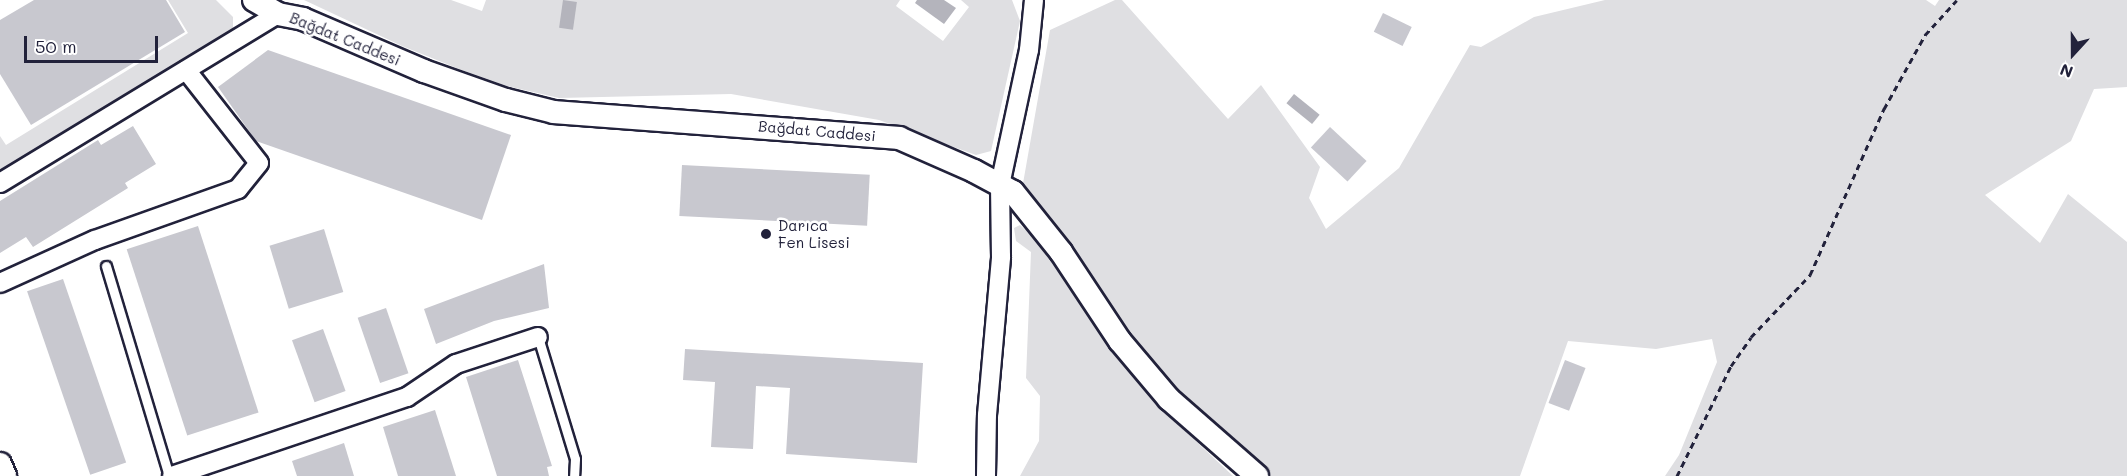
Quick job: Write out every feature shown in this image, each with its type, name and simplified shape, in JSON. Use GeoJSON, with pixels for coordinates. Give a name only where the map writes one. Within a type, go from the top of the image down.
{"type":"FeatureCollection","features":[{"type":"Feature","properties":{"kind":"street","name":"Bağdat Caddesi"},"geometry":{"type":"LineString","coordinates":[[254,0],[278,14],[303,19],[424,71],[544,109],[899,138],[1000,184],[1014,192],[1061,252],[1120,341],[1169,399],[1257,476]]}},
{"type":"Feature","properties":{"kind":"street"},"geometry":{"type":"LineString","coordinates":[[986,476],[987,415],[1001,257],[1000,184],[1030,41],[1034,0]]}},
{"type":"Feature","properties":{"kind":"street"},"geometry":{"type":"LineString","coordinates":[[0,183],[278,14]]}},
{"type":"Feature","properties":{"kind":"street"},"geometry":{"type":"LineString","coordinates":[[0,283],[95,240],[238,189],[259,163],[186,70]]}},
{"type":"Feature","properties":{"kind":"street"},"geometry":{"type":"LineString","coordinates":[[171,476],[407,397],[456,364],[538,337]]}},
{"type":"Feature","properties":{"kind":"street"},"geometry":{"type":"LineString","coordinates":[[0,464],[5,476]]}},
{"type":"Feature","properties":{"kind":"lane"},"geometry":{"type":"LineString","coordinates":[[106,266],[171,476]]}},
{"type":"Feature","properties":{"kind":"lane"},"geometry":{"type":"LineString","coordinates":[[538,337],[575,459],[574,476]]}},
{"type":"Feature","properties":{"kind":"path"},"geometry":{"type":"LineString","coordinates":[[1677,476],[1731,366],[1750,337],[1810,275],[1884,109],[1925,35],[1958,0]]}},
{"type":"Feature","properties":{"kind":"shaded area"},"geometry":{"type":"Polygon","coordinates":[[[168,0],[216,0],[233,17],[233,35],[0,177],[0,136],[6,145],[188,33],[168,0]]]}},
{"type":"Feature","properties":{"kind":"shaded area"},"geometry":{"type":"Polygon","coordinates":[[[304,0],[451,0],[482,11],[486,0],[900,0],[896,6],[943,41],[969,7],[961,0],[1012,0],[1020,21],[991,151],[976,155],[879,120],[731,94],[559,98],[494,83],[402,46],[304,0]]]}},
{"type":"Feature","properties":{"kind":"shaded area"},"geometry":{"type":"Polygon","coordinates":[[[563,0],[577,2],[573,30],[559,28],[563,0]]]}},
{"type":"Feature","properties":{"kind":"shaded area"},"geometry":{"type":"Polygon","coordinates":[[[917,0],[944,0],[956,8],[944,24],[915,3],[917,0]]]}},
{"type":"Feature","properties":{"kind":"shaded area"},"geometry":{"type":"Polygon","coordinates":[[[1115,0],[1122,0],[1228,119],[1261,85],[1320,167],[1309,198],[1326,229],[1399,168],[1470,45],[1481,47],[1534,17],[1605,0],[1926,0],[1935,6],[1939,0],[2127,0],[2127,87],[2094,89],[2071,141],[1985,195],[2040,243],[2068,194],[2127,242],[2127,476],[1665,476],[1679,455],[1717,362],[1712,339],[1656,349],[1568,341],[1520,476],[1271,476],[1194,413],[1159,377],[1121,319],[1022,189],[1050,30],[1115,0]]]}},
{"type":"Feature","properties":{"kind":"shaded area"},"geometry":{"type":"Polygon","coordinates":[[[1294,94],[1320,115],[1312,124],[1286,103],[1294,94]]]}},
{"type":"Feature","properties":{"kind":"shaded area"},"geometry":{"type":"Polygon","coordinates":[[[1020,225],[1045,248],[1106,336],[1169,416],[1233,476],[1020,476],[1039,441],[1040,396],[1026,378],[1031,252],[1016,241],[1014,228],[1020,225]]]}},
{"type":"Feature","properties":{"kind":"building"},"geometry":{"type":"Polygon","coordinates":[[[34,0],[166,0],[185,32],[31,125],[0,74],[0,20],[34,0]]]}},
{"type":"Feature","properties":{"kind":"building"},"geometry":{"type":"Polygon","coordinates":[[[1383,13],[1412,27],[1403,46],[1374,32],[1383,13]]]}},
{"type":"Feature","properties":{"kind":"building"},"geometry":{"type":"Polygon","coordinates":[[[268,50],[511,135],[482,220],[256,141],[218,87],[268,50]]]}},
{"type":"Feature","properties":{"kind":"building"},"geometry":{"type":"Polygon","coordinates":[[[133,126],[156,164],[125,183],[128,188],[33,247],[26,237],[0,253],[0,201],[98,140],[101,145],[133,126]]]}},
{"type":"Feature","properties":{"kind":"building"},"geometry":{"type":"Polygon","coordinates":[[[1330,127],[1367,161],[1347,182],[1311,147],[1330,127]]]}},
{"type":"Feature","properties":{"kind":"building"},"geometry":{"type":"Polygon","coordinates":[[[682,165],[870,175],[867,226],[679,216],[682,165]]]}},
{"type":"Feature","properties":{"kind":"building"},"geometry":{"type":"Polygon","coordinates":[[[198,226],[259,412],[187,436],[127,249],[198,226]]]}},
{"type":"Feature","properties":{"kind":"building"},"geometry":{"type":"Polygon","coordinates":[[[324,229],[343,292],[289,309],[269,246],[324,229]]]}},
{"type":"Feature","properties":{"kind":"building"},"geometry":{"type":"Polygon","coordinates":[[[544,264],[549,308],[494,321],[436,344],[424,309],[544,264]]]}},
{"type":"Feature","properties":{"kind":"building"},"geometry":{"type":"Polygon","coordinates":[[[63,279],[126,462],[90,475],[27,291],[63,279]]]}},
{"type":"Feature","properties":{"kind":"building"},"geometry":{"type":"Polygon","coordinates":[[[386,308],[408,373],[380,383],[358,318],[386,308]]]}},
{"type":"Feature","properties":{"kind":"building"},"geometry":{"type":"Polygon","coordinates":[[[323,329],[346,391],[315,402],[292,340],[323,329]]]}},
{"type":"Feature","properties":{"kind":"building"},"geometry":{"type":"Polygon","coordinates":[[[685,349],[923,363],[917,463],[786,454],[790,388],[756,386],[753,449],[711,447],[715,382],[683,380],[685,349]]]}},
{"type":"Feature","properties":{"kind":"building"},"geometry":{"type":"Polygon","coordinates":[[[518,360],[552,466],[547,467],[549,476],[497,476],[466,377],[518,360]]]}},
{"type":"Feature","properties":{"kind":"building"},"geometry":{"type":"Polygon","coordinates":[[[1565,360],[1586,368],[1569,411],[1549,403],[1565,360]]]}},
{"type":"Feature","properties":{"kind":"building"},"geometry":{"type":"Polygon","coordinates":[[[435,410],[456,476],[398,476],[383,427],[435,410]]]}},
{"type":"Feature","properties":{"kind":"building"},"geometry":{"type":"Polygon","coordinates":[[[344,443],[354,476],[297,476],[292,461],[344,443]]]}},
{"type":"Feature","properties":{"kind":"place","name":"Darıca Fen Lisesi"},"geometry":{"type":"Point","coordinates":[766,234]}}]}
